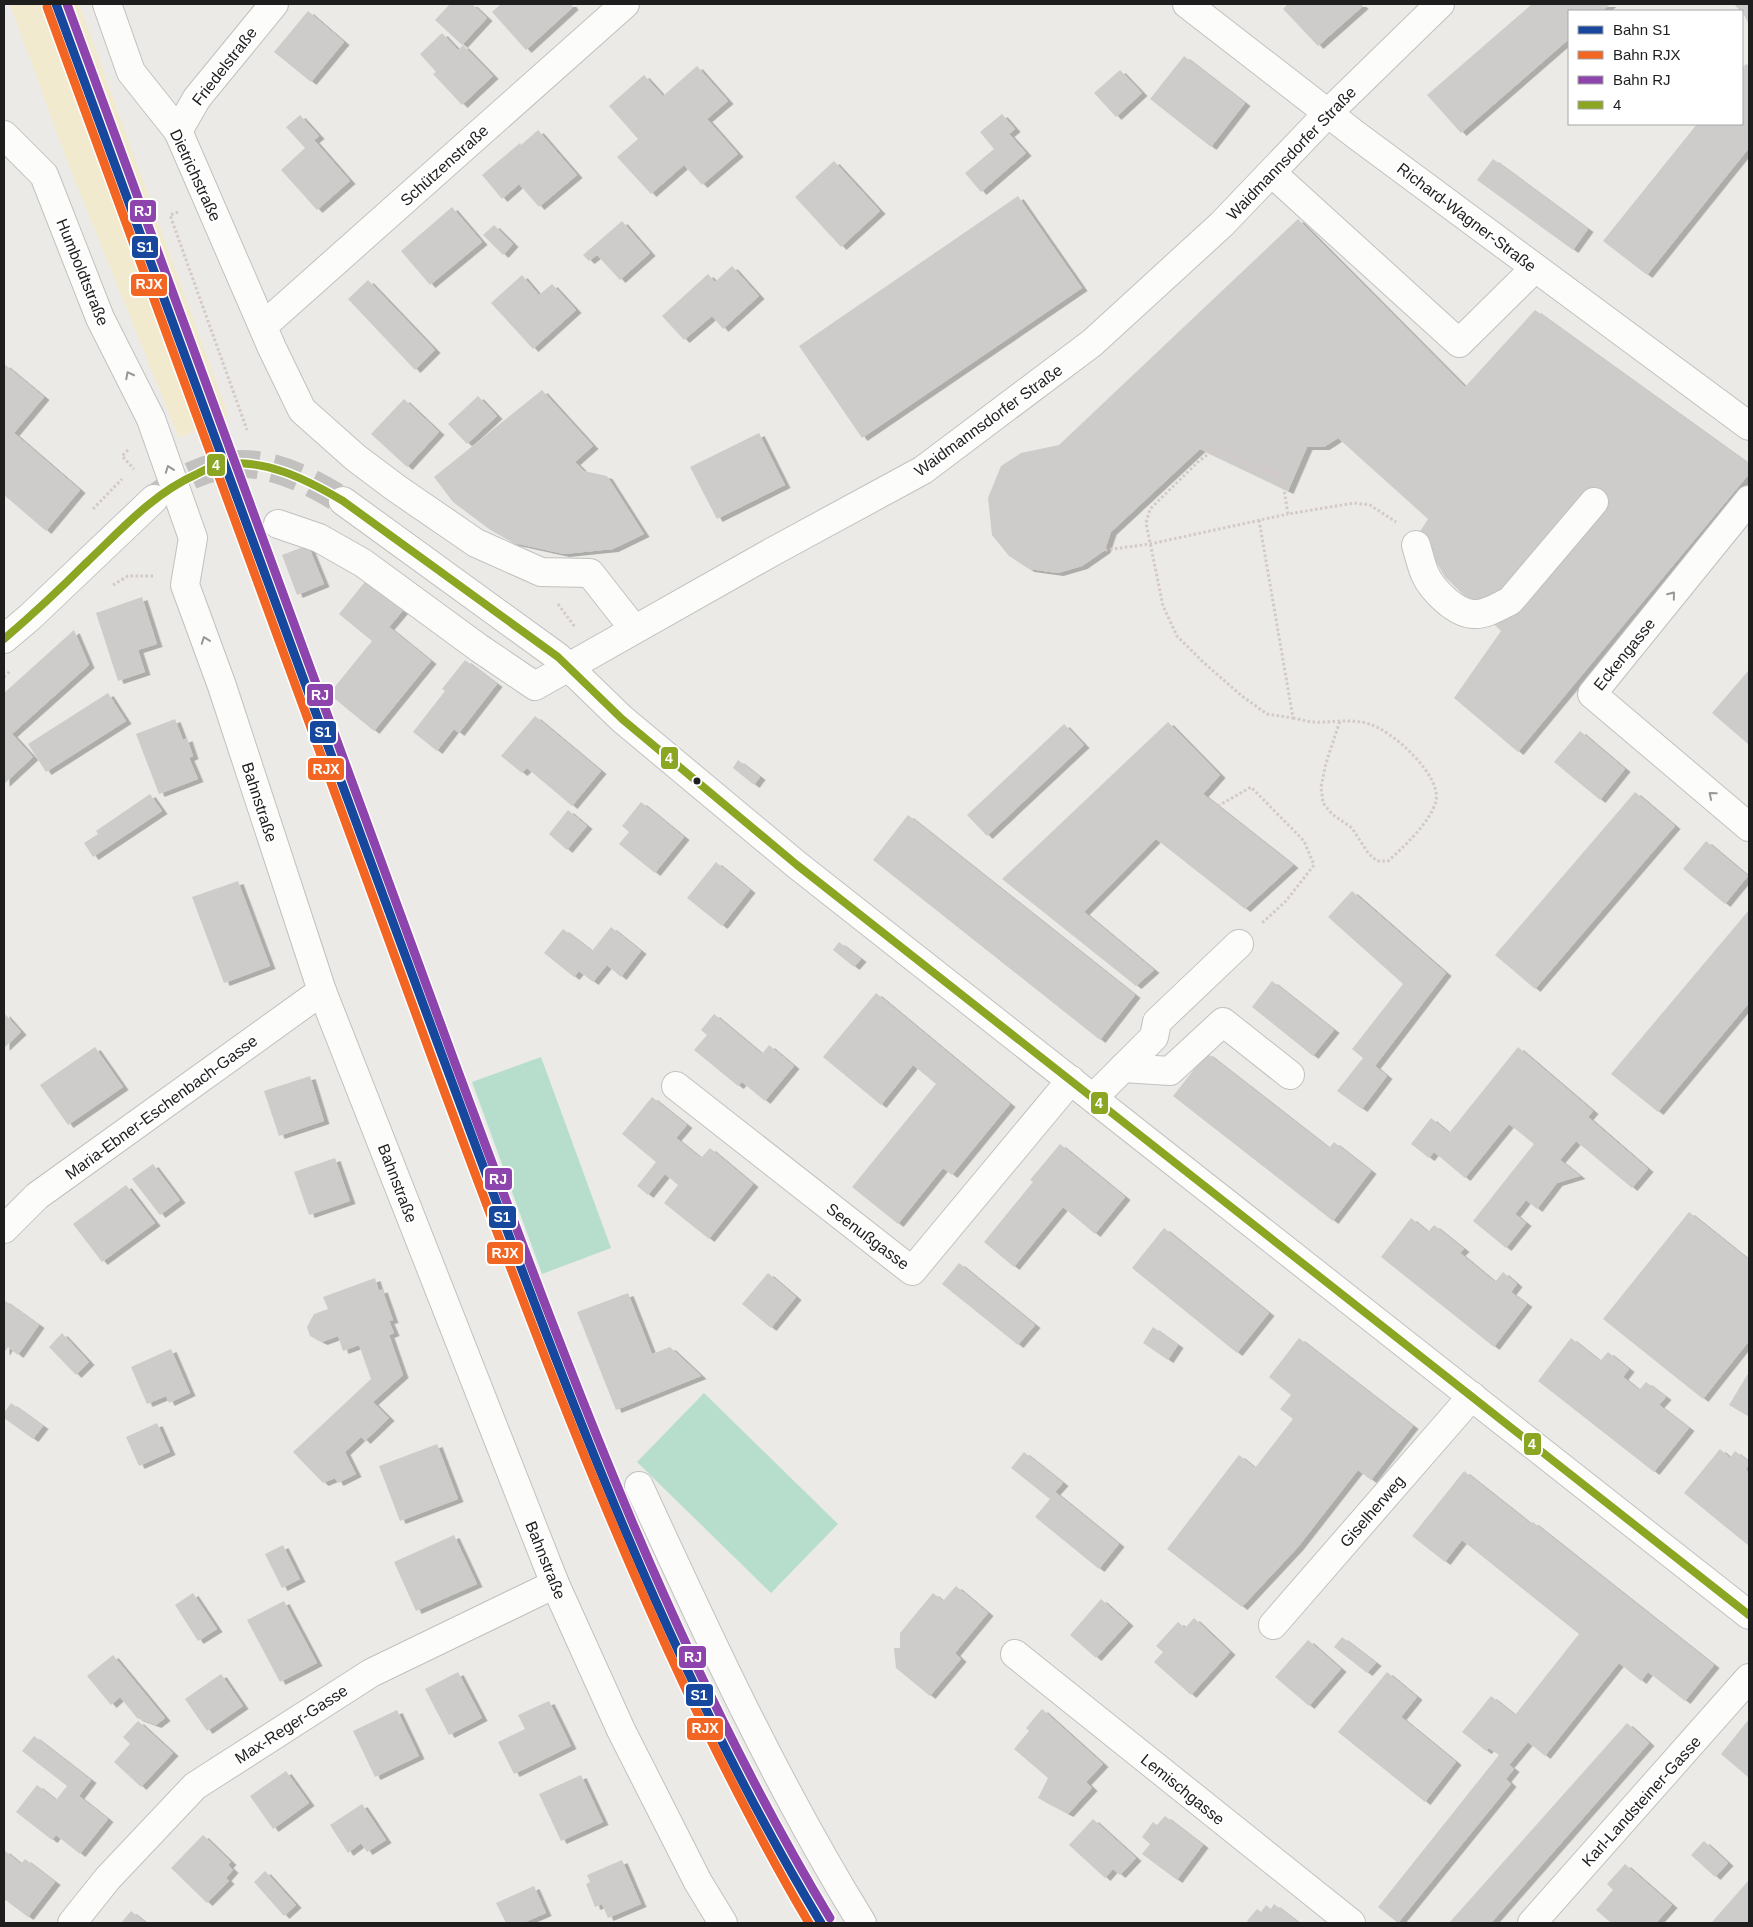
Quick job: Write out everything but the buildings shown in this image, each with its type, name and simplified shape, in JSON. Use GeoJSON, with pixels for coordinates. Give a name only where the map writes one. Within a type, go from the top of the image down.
{"type":"FeatureCollection","features":[{"type":"Feature","properties":{"kind":"street","name":"Dietrichstraße"},"geometry":{"type":"LineString","coordinates":[[107,4],[131,72],[178,131],[263,326],[302,410],[356,458],[476,543],[541,572],[590,573],[634,629]]}},
{"type":"Feature","properties":{"kind":"street","name":"Friedelstraße"},"geometry":{"type":"LineString","coordinates":[[178,131],[197,98],[274,4]]}},
{"type":"Feature","properties":{"kind":"street","name":"Schützenstraße"},"geometry":{"type":"LineString","coordinates":[[263,326],[625,4]]}},
{"type":"Feature","properties":{"kind":"street","name":"Richard-Wagner-Straße"},"geometry":{"type":"LineString","coordinates":[[1187,4],[1328,113],[1749,426]]}},
{"type":"Feature","properties":{"kind":"street","name":"Waidmannsdorfer Straße"},"geometry":{"type":"LineString","coordinates":[[278,524],[319,538],[363,563],[479,648],[535,686],[634,629],[923,470],[1092,343],[1222,224],[1328,113],[1440,4]]}},
{"type":"Feature","properties":{"kind":"street","name":"Humboldtstraße"},"geometry":{"type":"LineString","coordinates":[[4,135],[44,175],[100,318],[151,419]]}},
{"type":"Feature","properties":{"kind":"street"},"geometry":{"type":"LineString","coordinates":[[1272,173],[1459,343],[1535,268]]}},
{"type":"Feature","properties":{"kind":"street","name":"Bahnstraße"},"geometry":{"type":"LineString","coordinates":[[151,419],[193,538],[185,586],[222,686],[322,991],[555,1584],[621,1730],[698,1882],[723,1923]]}},
{"type":"Feature","properties":{"kind":"street"},"geometry":{"type":"LineString","coordinates":[[4,639],[30,617],[154,499]]}},
{"type":"Feature","properties":{"kind":"street","name":"Eckengasse"},"geometry":{"type":"LineString","coordinates":[[1749,500],[1592,694],[1749,827]]}},
{"type":"Feature","properties":{"kind":"street"},"geometry":{"type":"LineString","coordinates":[[343,501],[569,666],[622,719],[789,859],[1749,1615]]}},
{"type":"Feature","properties":{"kind":"street"},"geometry":{"type":"LineString","coordinates":[[1416,545],[1426,576],[1443,598],[1457,610],[1474,614],[1492,610],[1510,601],[1594,502]]}},
{"type":"Feature","properties":{"kind":"street"},"geometry":{"type":"LineString","coordinates":[[1093,1098],[1154,1037],[1158,1022],[1239,944]]}},
{"type":"Feature","properties":{"kind":"street","name":"Maria-Ebner-Eschenbach-Gasse"},"geometry":{"type":"LineString","coordinates":[[4,1229],[37,1196],[322,991]]}},
{"type":"Feature","properties":{"kind":"street"},"geometry":{"type":"LineString","coordinates":[[1123,1068],[1170,1071],[1223,1022],[1290,1075]]}},
{"type":"Feature","properties":{"kind":"street","name":"Seenußgasse"},"geometry":{"type":"LineString","coordinates":[[676,1086],[912,1271],[1071,1080]]}},
{"type":"Feature","properties":{"kind":"street","name":"Giselherweg"},"geometry":{"type":"LineString","coordinates":[[1272,1625],[1472,1396]]}},
{"type":"Feature","properties":{"kind":"street"},"geometry":{"type":"LineString","coordinates":[[638,1486],[771,1762],[862,1923]]}},
{"type":"Feature","properties":{"kind":"street","name":"Max-Reger-Gasse"},"geometry":{"type":"LineString","coordinates":[[72,1923],[108,1878],[195,1786],[371,1673],[555,1584]]}},
{"type":"Feature","properties":{"kind":"street","name":"Lemischgasse"},"geometry":{"type":"LineString","coordinates":[[1015,1654],[1351,1923]]}},
{"type":"Feature","properties":{"kind":"street","name":"Karl-Landsteiner-Gasse"},"geometry":{"type":"LineString","coordinates":[[1532,1923],[1749,1678]]}},
{"type":"Feature","properties":{"kind":"path"},"geometry":{"type":"LineString","coordinates":[[182,210],[170,215],[247,430]]}},
{"type":"Feature","properties":{"kind":"path"},"geometry":{"type":"LineString","coordinates":[[1288,514],[1282,477],[1215,450],[1199,461],[1150,509],[1146,523],[1163,606],[1177,636],[1203,662],[1267,714],[1311,722],[1340,721],[1369,724],[1390,734],[1410,750],[1434,786],[1437,800],[1432,813],[1388,861],[1377,861],[1368,853],[1352,828],[1332,814],[1323,803],[1321,787],[1324,771],[1340,721]]}},
{"type":"Feature","properties":{"kind":"path"},"geometry":{"type":"LineString","coordinates":[[1105,550],[1150,544],[1288,514],[1354,504],[1370,505],[1393,519],[1416,545]]}},
{"type":"Feature","properties":{"kind":"path"},"geometry":{"type":"LineString","coordinates":[[1259,520],[1293,718]]}},
{"type":"Feature","properties":{"kind":"path"},"geometry":{"type":"LineString","coordinates":[[108,589],[128,576],[162,575],[185,586]]}},
{"type":"Feature","properties":{"kind":"path"},"geometry":{"type":"LineString","coordinates":[[550,600],[558,604],[593,652]]}},
{"type":"Feature","properties":{"kind":"path"},"geometry":{"type":"LineString","coordinates":[[4,677],[17,665]]}},
{"type":"Feature","properties":{"kind":"path"},"geometry":{"type":"LineString","coordinates":[[1218,806],[1251,787],[1304,841],[1314,865],[1286,901],[1239,944]]}},
{"type":"Feature","properties":{"kind":"sand"},"geometry":{"type":"Polygon","coordinates":[[[10,4],[79,4],[229,417],[179,438],[66,158],[10,4]]]}},
{"type":"Feature","properties":{"kind":"green space"},"geometry":{"type":"Polygon","coordinates":[[[541,1057],[611,1248],[542,1274],[472,1082],[541,1057]]]}},
{"type":"Feature","properties":{"kind":"green space"},"geometry":{"type":"Polygon","coordinates":[[[704,1393],[838,1524],[771,1593],[637,1462],[704,1393]]]}},
{"type":"Feature","properties":{"kind":"tunnel"},"geometry":{"type":"LineString","coordinates":[[155,498],[180,481],[203,471],[226,465],[249,464],[272,468],[294,476],[343,501]]}},
{"type":"Feature","properties":{"kind":"rail line","name":"S1"},"geometry":{"type":"LineString","coordinates":[[56,4],[394,926],[568,1390],[612,1500],[709,1716],[763,1821],[821,1923]]}},
{"type":"Feature","properties":{"kind":"rail line","name":"RJ"},"geometry":{"type":"LineString","coordinates":[[67,4],[452,1055],[577,1386],[621,1496],[668,1604],[718,1711],[772,1816],[830,1918]]}},
{"type":"Feature","properties":{"kind":"rail line","name":"RJX"},"geometry":{"type":"LineString","coordinates":[[47,7],[387,937],[554,1379],[616,1533],[684,1685],[744,1805],[809,1923]]}},
{"type":"Feature","properties":{"kind":"transit line","name":"4"},"geometry":{"type":"LineString","coordinates":[[4,639],[137,514],[165,492],[210,467],[235,463],[268,467],[299,478],[329,493],[343,501],[558,657],[622,719],[797,865],[1749,1615]]}}]}
